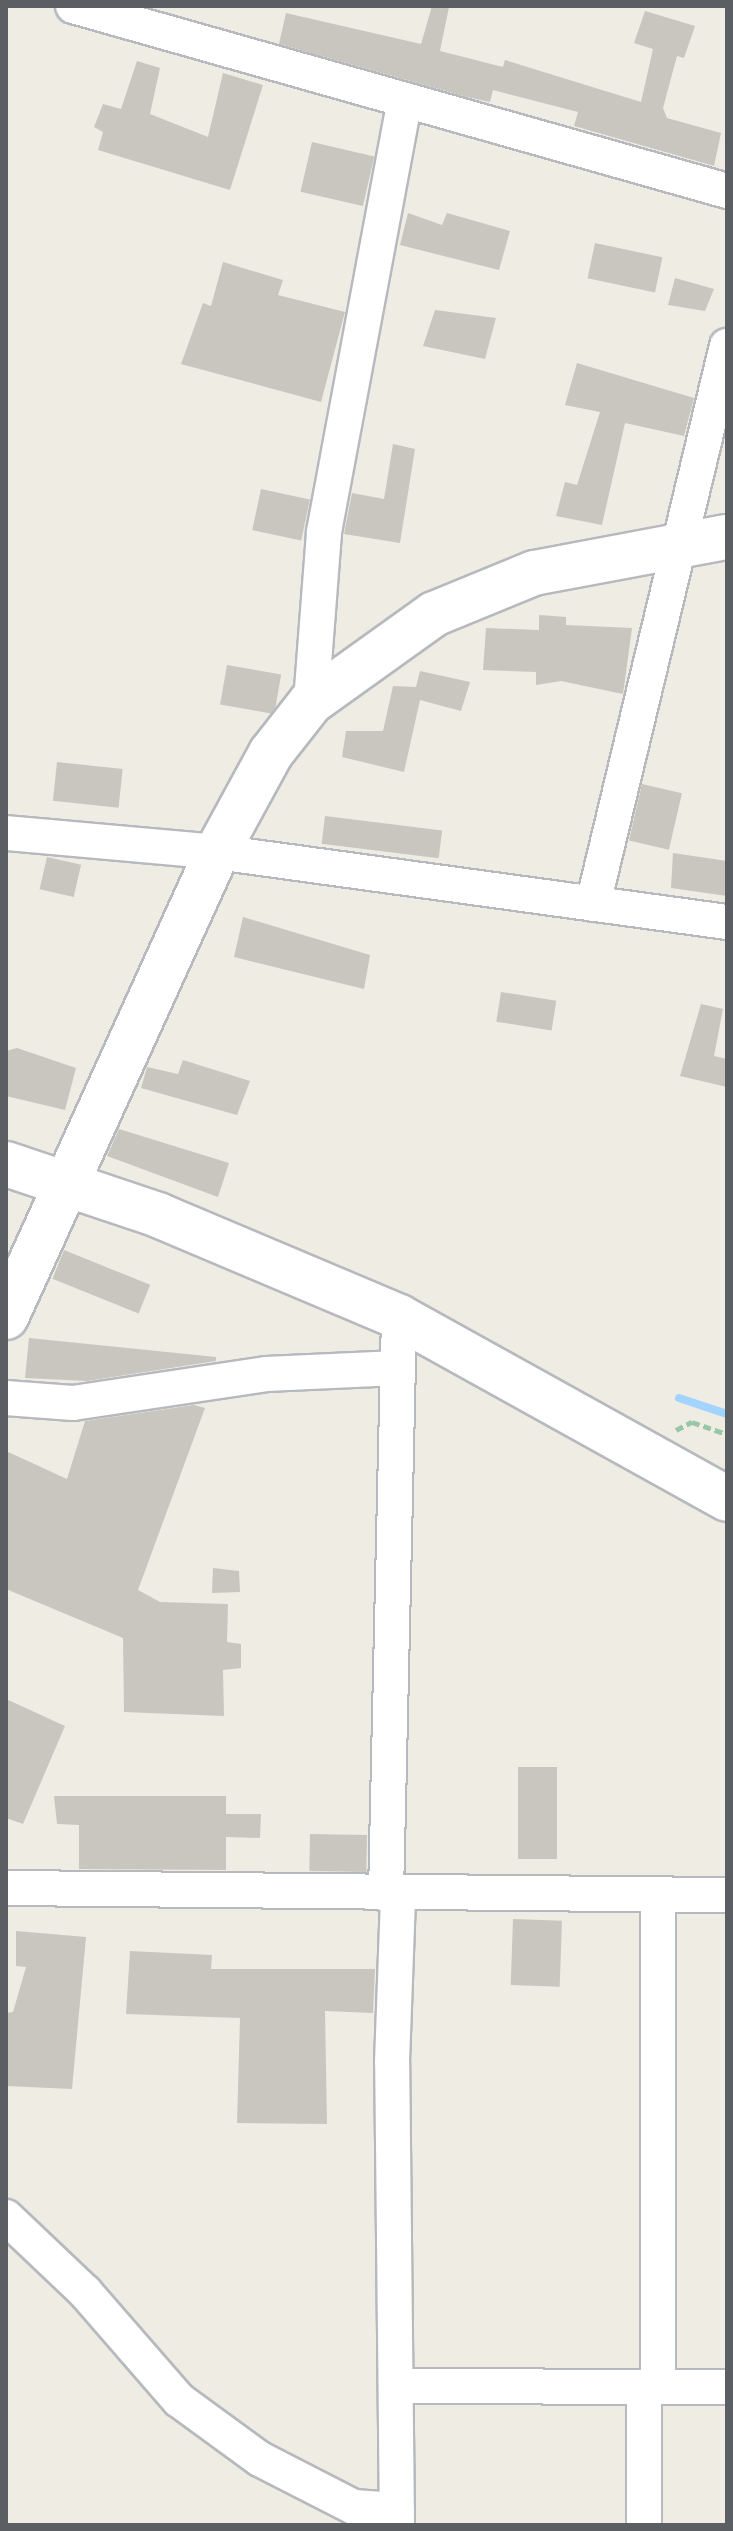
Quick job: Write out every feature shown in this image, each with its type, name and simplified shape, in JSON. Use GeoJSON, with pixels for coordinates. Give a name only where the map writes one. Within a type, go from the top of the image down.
{"type":"FeatureCollection","features":[{"type":"Feature","properties":{"kind":"street"},"geometry":{"type":"LineString","coordinates":[[73,6],[404,104],[727,191]]}},
{"type":"Feature","properties":{"kind":"street"},"geometry":{"type":"LineString","coordinates":[[311,702],[324,532],[404,104]]}},
{"type":"Feature","properties":{"kind":"street"},"geometry":{"type":"LineString","coordinates":[[593,904],[727,346]]}},
{"type":"Feature","properties":{"kind":"street"},"geometry":{"type":"LineString","coordinates":[[6,1317],[62,1185],[217,852],[271,753],[311,702],[434,614],[534,573],[682,542],[727,537]]}},
{"type":"Feature","properties":{"kind":"street"},"geometry":{"type":"LineString","coordinates":[[6,833],[217,852],[727,922]]}},
{"type":"Feature","properties":{"kind":"street"},"geometry":{"type":"LineString","coordinates":[[6,1164],[158,1215],[399,1317],[727,1499]]}},
{"type":"Feature","properties":{"kind":"street"},"geometry":{"type":"LineString","coordinates":[[6,2217],[85,2292],[179,2400],[260,2459],[354,2507],[397,2518],[387,1367],[399,1317]]}},
{"type":"Feature","properties":{"kind":"street"},"geometry":{"type":"LineString","coordinates":[[6,1398],[73,1403],[266,1374],[387,1367]]}},
{"type":"Feature","properties":{"kind":"street"},"geometry":{"type":"LineString","coordinates":[[8,1894],[727,1895]]}},
{"type":"Feature","properties":{"kind":"street"},"geometry":{"type":"LineString","coordinates":[[644,2525],[651,2387],[658,1895]]}},
{"type":"Feature","properties":{"kind":"street"},"geometry":{"type":"LineString","coordinates":[[398,2386],[727,2387]]}},
{"type":"Feature","properties":{"kind":"building"},"geometry":{"type":"Polygon","coordinates":[[[432,6],[449,7],[440,51],[503,67],[505,60],[641,102],[653,49],[634,43],[645,11],[695,26],[684,58],[677,56],[663,108],[667,118],[721,133],[714,166],[574,126],[578,112],[493,90],[490,102],[467,97],[279,44],[286,13],[421,44],[432,6]]]}},
{"type":"Feature","properties":{"kind":"building"},"geometry":{"type":"Polygon","coordinates":[[[137,61],[160,68],[150,114],[208,137],[223,73],[263,85],[230,190],[98,150],[103,132],[94,127],[103,104],[121,109],[137,61]]]}},
{"type":"Feature","properties":{"kind":"building"},"geometry":{"type":"Polygon","coordinates":[[[312,142],[374,156],[363,206],[301,192],[312,142]]]}},
{"type":"Feature","properties":{"kind":"building"},"geometry":{"type":"Polygon","coordinates":[[[408,213],[442,225],[447,213],[510,231],[499,270],[400,245],[408,213]]]}},
{"type":"Feature","properties":{"kind":"building"},"geometry":{"type":"Polygon","coordinates":[[[595,243],[662,257],[655,293],[588,278],[595,243]]]}},
{"type":"Feature","properties":{"kind":"building"},"geometry":{"type":"Polygon","coordinates":[[[223,262],[283,280],[278,295],[345,312],[321,402],[181,364],[203,303],[211,306],[223,262]]]}},
{"type":"Feature","properties":{"kind":"building"},"geometry":{"type":"Polygon","coordinates":[[[675,278],[714,289],[705,311],[668,305],[675,278]]]}},
{"type":"Feature","properties":{"kind":"building"},"geometry":{"type":"Polygon","coordinates":[[[435,310],[496,318],[485,359],[423,346],[435,310]]]}},
{"type":"Feature","properties":{"kind":"building"},"geometry":{"type":"Polygon","coordinates":[[[577,363],[694,398],[684,436],[625,423],[602,525],[556,516],[565,482],[577,485],[600,412],[565,405],[577,363]]]}},
{"type":"Feature","properties":{"kind":"building"},"geometry":{"type":"Polygon","coordinates":[[[393,444],[415,449],[400,543],[344,534],[352,493],[384,499],[393,444]]]}},
{"type":"Feature","properties":{"kind":"building"},"geometry":{"type":"Polygon","coordinates":[[[261,489],[310,499],[301,540],[252,530],[261,489]]]}},
{"type":"Feature","properties":{"kind":"building"},"geometry":{"type":"Polygon","coordinates":[[[539,615],[566,617],[566,625],[632,628],[623,694],[561,681],[536,685],[536,672],[483,670],[486,628],[539,630],[539,615]]]}},
{"type":"Feature","properties":{"kind":"building"},"geometry":{"type":"Polygon","coordinates":[[[227,665],[281,675],[274,714],[220,704],[227,665]]]}},
{"type":"Feature","properties":{"kind":"building"},"geometry":{"type":"Polygon","coordinates":[[[420,671],[470,682],[461,711],[420,700],[404,772],[342,757],[346,731],[383,731],[393,686],[416,687],[420,671]]]}},
{"type":"Feature","properties":{"kind":"building"},"geometry":{"type":"Polygon","coordinates":[[[57,762],[123,769],[119,808],[53,801],[57,762]]]}},
{"type":"Feature","properties":{"kind":"building"},"geometry":{"type":"Polygon","coordinates":[[[642,784],[682,793],[669,850],[629,841],[642,784]]]}},
{"type":"Feature","properties":{"kind":"building"},"geometry":{"type":"Polygon","coordinates":[[[325,816],[442,830],[439,858],[322,844],[325,816]]]}},
{"type":"Feature","properties":{"kind":"building"},"geometry":{"type":"Polygon","coordinates":[[[673,853],[727,861],[727,896],[671,888],[673,853]]]}},
{"type":"Feature","properties":{"kind":"building"},"geometry":{"type":"Polygon","coordinates":[[[47,857],[81,865],[74,897],[40,889],[47,857]]]}},
{"type":"Feature","properties":{"kind":"building"},"geometry":{"type":"Polygon","coordinates":[[[243,917],[370,955],[364,989],[234,957],[243,917]]]}},
{"type":"Feature","properties":{"kind":"building"},"geometry":{"type":"Polygon","coordinates":[[[501,992],[556,1001],[552,1030],[496,1022],[501,992]]]}},
{"type":"Feature","properties":{"kind":"building"},"geometry":{"type":"Polygon","coordinates":[[[701,1004],[723,1009],[714,1056],[727,1059],[727,1087],[680,1076],[701,1004]]]}},
{"type":"Feature","properties":{"kind":"building"},"geometry":{"type":"Polygon","coordinates":[[[17,1048],[76,1068],[65,1110],[6,1096],[6,1051],[17,1048]]]}},
{"type":"Feature","properties":{"kind":"building"},"geometry":{"type":"Polygon","coordinates":[[[183,1060],[250,1081],[237,1115],[141,1088],[147,1067],[178,1074],[183,1060]]]}},
{"type":"Feature","properties":{"kind":"building"},"geometry":{"type":"Polygon","coordinates":[[[119,1129],[229,1163],[218,1197],[107,1156],[119,1129]]]}},
{"type":"Feature","properties":{"kind":"building"},"geometry":{"type":"Polygon","coordinates":[[[64,1250],[150,1285],[139,1314],[52,1279],[64,1250]]]}},
{"type":"Feature","properties":{"kind":"building"},"geometry":{"type":"Polygon","coordinates":[[[29,1338],[216,1357],[216,1361],[87,1381],[25,1378],[29,1338]]]}},
{"type":"Feature","properties":{"kind":"building"},"geometry":{"type":"Polygon","coordinates":[[[194,1405],[205,1408],[138,1590],[160,1602],[228,1604],[227,1642],[241,1644],[241,1668],[223,1670],[224,1716],[124,1712],[123,1638],[6,1589],[6,1451],[67,1479],[85,1421],[194,1405]]]}},
{"type":"Feature","properties":{"kind":"building"},"geometry":{"type":"Polygon","coordinates":[[[213,1568],[239,1571],[240,1592],[212,1593],[213,1568]]]}},
{"type":"Feature","properties":{"kind":"building"},"geometry":{"type":"Polygon","coordinates":[[[6,1699],[65,1726],[23,1824],[6,1818],[6,1699]]]}},
{"type":"Feature","properties":{"kind":"building"},"geometry":{"type":"Polygon","coordinates":[[[518,1767],[557,1767],[557,1859],[518,1859],[518,1767]]]}},
{"type":"Feature","properties":{"kind":"building"},"geometry":{"type":"Polygon","coordinates":[[[54,1796],[226,1796],[226,1814],[261,1814],[260,1838],[226,1837],[226,1870],[79,1869],[79,1825],[57,1824],[54,1796]]]}},
{"type":"Feature","properties":{"kind":"building"},"geometry":{"type":"Polygon","coordinates":[[[310,1834],[367,1835],[366,1872],[309,1871],[310,1834]]]}},
{"type":"Feature","properties":{"kind":"building"},"geometry":{"type":"Polygon","coordinates":[[[513,1919],[562,1921],[560,1987],[511,1985],[513,1919]]]}},
{"type":"Feature","properties":{"kind":"building"},"geometry":{"type":"Polygon","coordinates":[[[16,1931],[86,1937],[72,2089],[6,2086],[6,2013],[13,2012],[26,1967],[16,1966],[16,1931]]]}},
{"type":"Feature","properties":{"kind":"building"},"geometry":{"type":"Polygon","coordinates":[[[130,1951],[212,1955],[211,1969],[375,1969],[373,2013],[325,2011],[327,2124],[237,2123],[240,2018],[126,2014],[130,1951]]]}},
{"type":"Feature","properties":{"kind":"waterway"},"geometry":{"type":"LineString","coordinates":[[679,1398],[727,1414]]}}]}
